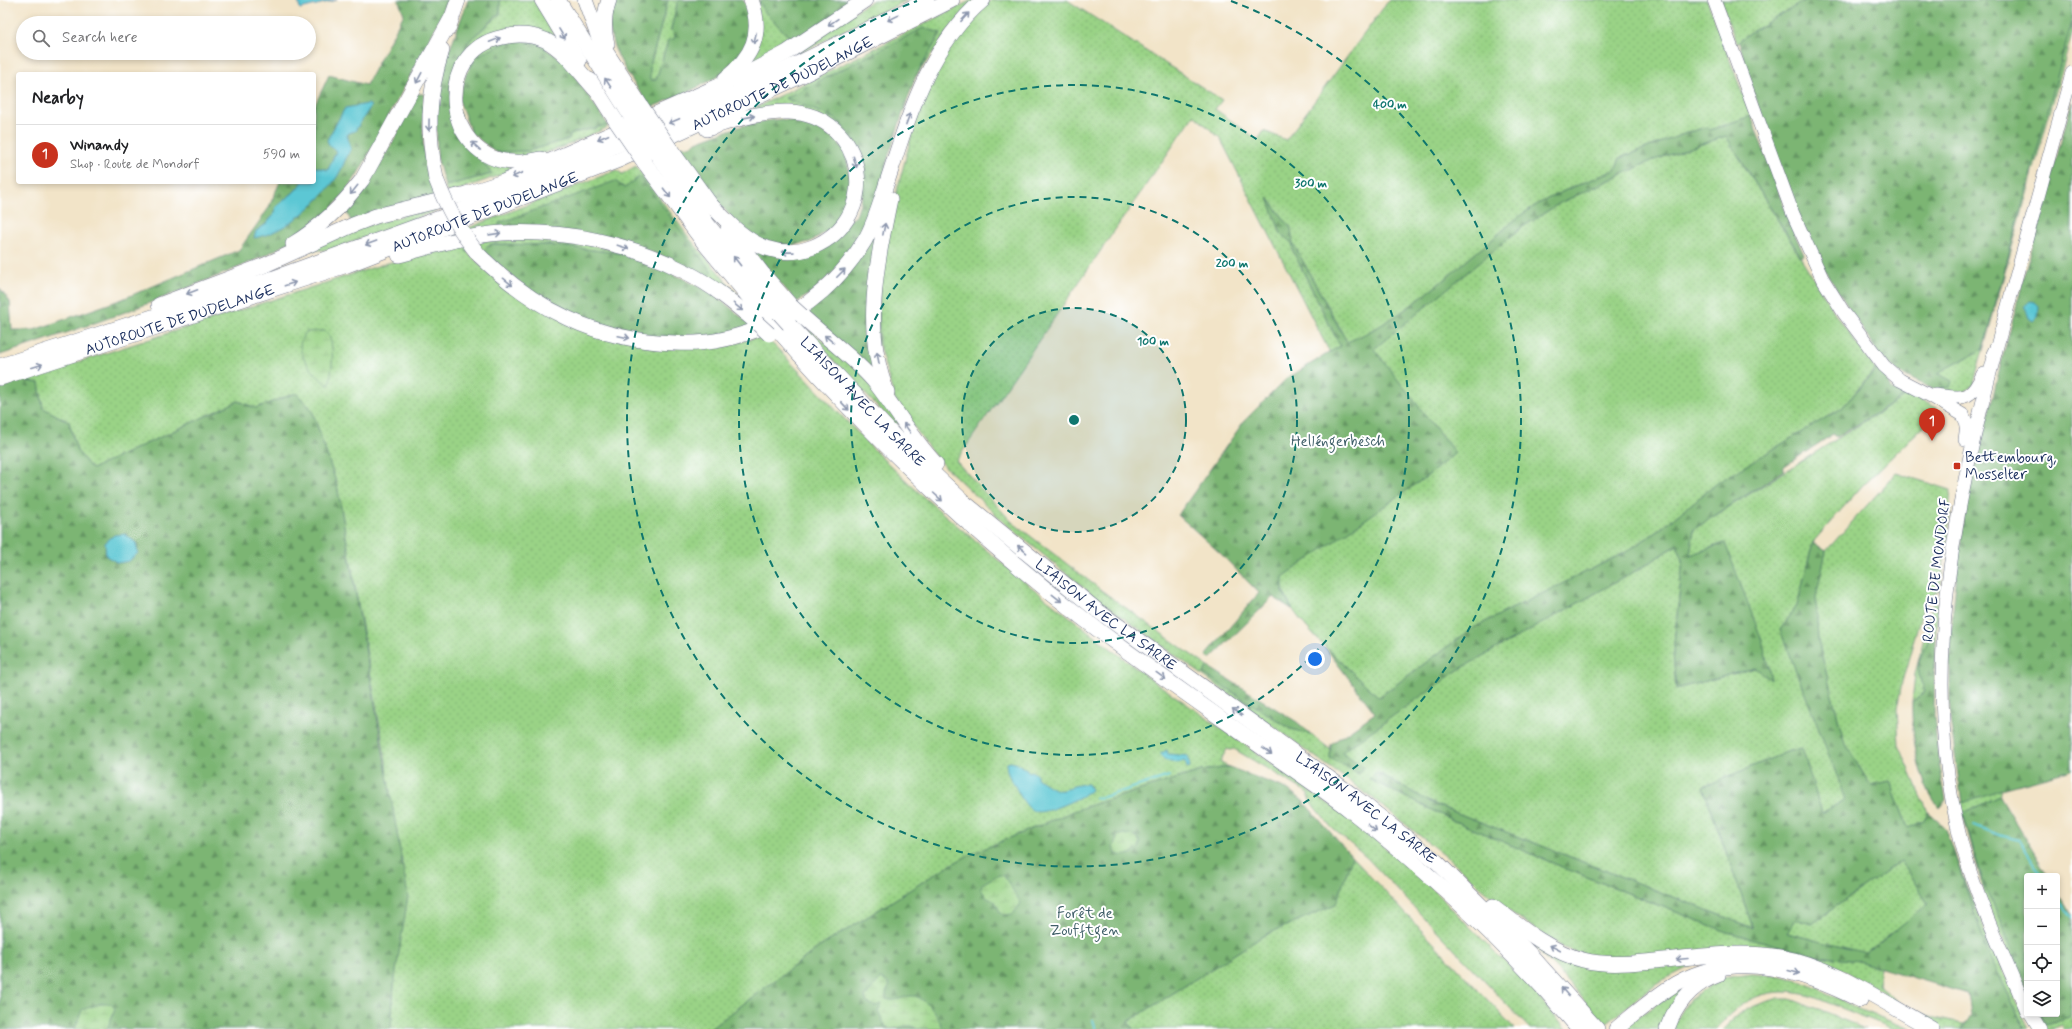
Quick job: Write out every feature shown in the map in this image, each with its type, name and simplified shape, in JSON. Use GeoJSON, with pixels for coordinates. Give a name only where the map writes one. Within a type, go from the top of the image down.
{"type":"FeatureCollection","features":[{"type":"Feature","properties":{"kind":"highway"},"geometry":{"type":"LineString","coordinates":[[458,0],[435,73],[429,114],[431,153],[436,179],[449,212],[462,233],[479,255],[521,292],[555,313],[578,324],[620,337],[660,343],[701,343],[726,339],[750,333],[783,320],[813,300],[845,269],[865,239],[876,216],[916,98],[936,57],[961,21],[983,0]]}},
{"type":"Feature","properties":{"kind":"highway"},"geometry":{"type":"LineString","coordinates":[[542,0],[595,89],[616,121],[658,156],[735,229],[756,243],[778,251],[795,252],[824,242],[839,230],[850,215],[856,202],[859,187],[858,170],[848,145],[832,127],[814,117],[789,112],[761,114],[721,124],[619,160]]}},
{"type":"Feature","properties":{"kind":"highway"},"geometry":{"type":"LineString","coordinates":[[558,0],[636,112]]}},
{"type":"Feature","properties":{"kind":"highway"},"geometry":{"type":"LineString","coordinates":[[585,0],[601,44],[616,69]]}},
{"type":"Feature","properties":{"kind":"highway"},"geometry":{"type":"LineString","coordinates":[[609,0],[605,11],[604,25],[606,42],[616,69],[658,156]]}},
{"type":"Feature","properties":{"kind":"highway"},"geometry":{"type":"LineString","coordinates":[[691,100],[724,80],[748,57],[756,34],[757,20],[751,0]]}},
{"type":"Feature","properties":{"kind":"highway"},"geometry":{"type":"LineString","coordinates":[[52,349],[125,318],[265,265],[353,225],[399,210],[503,182],[566,153],[691,100],[750,72],[786,53],[866,0]]}},
{"type":"Feature","properties":{"kind":"highway","name":"AUTOROUTE DE DUDELANGE"},"geometry":{"type":"LineString","coordinates":[[0,366],[274,278],[484,202],[738,93],[927,0]]}},
{"type":"Feature","properties":{"kind":"highway","name":"AUTOROUTE DE DUDELANGE"},"geometry":{"type":"LineString","coordinates":[[0,378],[347,265],[619,160],[806,74],[952,0]]}},
{"type":"Feature","properties":{"kind":"highway"},"geometry":{"type":"LineString","coordinates":[[229,278],[276,255],[304,237],[324,222],[344,203],[362,180],[386,139],[451,19]]}},
{"type":"Feature","properties":{"kind":"highway"},"geometry":{"type":"LineString","coordinates":[[566,153],[514,162],[498,159],[486,154],[472,143],[462,130],[457,118],[454,97],[458,76],[464,63],[484,45],[497,38],[512,35],[530,36],[545,40],[560,51],[595,89]]}},
{"type":"Feature","properties":{"kind":"highway","name":"LIAISON AVEC LA SARRE"},"geometry":{"type":"LineString","coordinates":[[658,156],[779,320],[819,377],[858,420],[928,488],[994,547],[1089,623],[1349,809],[1419,866],[1486,926],[1552,997],[1593,1027]]}},
{"type":"Feature","properties":{"kind":"highway"},"geometry":{"type":"LineString","coordinates":[[893,408],[880,370],[873,316],[877,271],[896,156]]}},
{"type":"Feature","properties":{"kind":"highway"},"geometry":{"type":"LineString","coordinates":[[707,201],[763,274],[779,320]]}},
{"type":"Feature","properties":{"kind":"highway"},"geometry":{"type":"LineString","coordinates":[[347,265],[381,260],[457,239],[502,233],[570,235],[614,244],[662,260],[687,272],[712,288],[779,320],[859,366],[881,390],[932,459],[980,508],[997,528]]}},
{"type":"Feature","properties":{"kind":"highway","name":"LIAISON AVEC LA SARRE"},"geometry":{"type":"LineString","coordinates":[[779,320],[898,440],[965,503],[1098,611],[1357,798],[1437,862],[1528,952],[1593,1027]]}},
{"type":"Feature","properties":{"kind":"highway"},"geometry":{"type":"LineString","coordinates":[[1437,862],[1534,937],[1582,960],[1605,964],[1741,953],[1759,961],[1818,980],[1918,1029]]}},
{"type":"Feature","properties":{"kind":"highway"},"geometry":{"type":"LineString","coordinates":[[1616,1029],[1658,995],[1678,983],[1718,968],[1759,961]]}},
{"type":"Feature","properties":{"kind":"highway"},"geometry":{"type":"LineString","coordinates":[[1667,1029],[1676,1009],[1686,996],[1697,987],[1710,978],[1759,961]]}},
{"type":"Feature","properties":{"kind":"highway"},"geometry":{"type":"LineString","coordinates":[[1593,1027],[1680,974],[1703,965],[1759,961],[1806,963],[1842,979],[1932,1029]]}},
{"type":"Feature","properties":{"kind":"main road"},"geometry":{"type":"LineString","coordinates":[[1714,0],[1792,214],[1822,278],[1844,313],[1884,366],[1900,380],[1929,395],[1953,403],[1980,408]]}},
{"type":"Feature","properties":{"kind":"main road"},"geometry":{"type":"LineString","coordinates":[[1953,403],[1975,391],[1997,346],[2072,73]]}},
{"type":"Feature","properties":{"kind":"main road","name":"ROUTE DE MONDORF"},"geometry":{"type":"LineString","coordinates":[[1997,346],[1980,408],[1962,491],[1946,595],[1943,643],[1942,710],[1945,747],[1957,824],[1971,876],[1985,913],[2019,992]]}},
{"type":"Feature","properties":{"kind":"main road"},"geometry":{"type":"LineString","coordinates":[[1953,403],[1967,424],[1962,491]]}},
{"type":"Feature","properties":{"kind":"main road"},"geometry":{"type":"LineString","coordinates":[[2019,992],[2024,1001]]}},
{"type":"Feature","properties":{"kind":"main road"},"geometry":{"type":"LineString","coordinates":[[2019,992],[2024,1004]]}},
{"type":"Feature","properties":{"kind":"main road"},"geometry":{"type":"LineString","coordinates":[[2030,1017],[2034,1029]]}},
{"type":"Feature","properties":{"kind":"main road"},"geometry":{"type":"LineString","coordinates":[[2033,1017],[2040,1029]]}},
{"type":"Feature","properties":{"kind":"green space"},"geometry":{"type":"Polygon","coordinates":[[[398,0],[448,0],[361,169],[337,203],[313,225],[282,246],[249,263],[124,313],[0,355],[0,288],[10,302],[12,330],[34,330],[120,300],[239,250],[268,209],[279,184],[301,184],[276,207],[273,216],[265,225],[256,231],[318,200],[351,149],[347,136],[371,106],[329,145],[336,151],[328,170],[316,167],[316,103],[329,75],[366,85],[404,14],[398,0]]]}},
{"type":"Feature","properties":{"kind":"green space"},"geometry":{"type":"Polygon","coordinates":[[[468,0],[500,0],[500,13],[469,41],[450,89],[473,150],[492,174],[445,186],[437,157],[436,91],[468,0]]]}},
{"type":"Feature","properties":{"kind":"green space"},"geometry":{"type":"Polygon","coordinates":[[[500,0],[534,0],[560,45],[456,70],[469,41],[500,14],[500,0]]]}},
{"type":"Feature","properties":{"kind":"green space"},"geometry":{"type":"Polygon","coordinates":[[[616,0],[668,0],[650,66],[650,80],[656,80],[668,40],[674,39],[675,36],[671,29],[678,0],[743,0],[746,4],[752,26],[749,45],[729,71],[688,92],[650,107],[625,69],[613,42],[610,28],[611,14],[616,0]]]}},
{"type":"Feature","properties":{"kind":"green space"},"geometry":{"type":"Polygon","coordinates":[[[668,0],[678,0],[671,29],[675,36],[674,39],[668,41],[656,80],[649,80],[650,66],[668,0]]]}},
{"type":"Feature","properties":{"kind":"green space"},"geometry":{"type":"Polygon","coordinates":[[[759,0],[764,11],[850,15],[873,0],[907,0],[763,71],[750,59],[759,0]]]}},
{"type":"Feature","properties":{"kind":"green space"},"geometry":{"type":"Polygon","coordinates":[[[759,0],[854,0],[793,41],[764,11],[759,0]]]}},
{"type":"Feature","properties":{"kind":"green space"},"geometry":{"type":"Polygon","coordinates":[[[972,0],[975,0],[947,33],[915,78],[941,33],[785,98],[836,119],[856,143],[863,158],[867,182],[862,197],[834,123],[749,111],[972,0]]]}},
{"type":"Feature","properties":{"kind":"green space"},"geometry":{"type":"Polygon","coordinates":[[[991,0],[1067,0],[1222,100],[1215,109],[1258,140],[1264,131],[1286,140],[1389,0],[1707,0],[1751,116],[1710,130],[1706,127],[1689,132],[1620,158],[1615,170],[1561,192],[1525,212],[1424,296],[1386,322],[1346,343],[1340,328],[1293,244],[1293,251],[1340,346],[1330,353],[1220,138],[1194,115],[956,461],[1012,522],[1105,593],[1207,666],[1204,674],[1291,729],[1312,735],[1331,750],[1330,758],[1364,767],[1341,752],[1458,670],[1648,564],[1677,545],[1683,560],[1673,652],[1676,689],[1755,668],[1724,543],[1690,555],[1694,529],[1905,396],[1906,393],[1937,408],[1933,417],[1862,486],[1813,542],[1797,606],[1780,630],[1847,799],[1822,813],[1801,749],[1789,751],[1703,787],[1753,928],[1434,804],[1376,772],[1369,779],[1452,820],[1569,870],[1727,932],[1818,956],[1858,961],[1880,967],[1878,986],[1906,1008],[1864,982],[1828,963],[1780,950],[1597,958],[1564,948],[1503,907],[1449,859],[1375,800],[1099,600],[1008,526],[937,459],[895,400],[879,345],[879,286],[892,209],[915,123],[934,73],[967,24],[991,0]],[[1269,199],[1281,234],[1291,228],[1269,199]]]}},
{"type":"Feature","properties":{"kind":"green space"},"geometry":{"type":"Polygon","coordinates":[[[1721,0],[1806,0],[1751,32],[1736,43],[1721,0]]]}},
{"type":"Feature","properties":{"kind":"green space"},"geometry":{"type":"Polygon","coordinates":[[[1806,0],[2072,0],[2072,22],[1983,349],[1937,373],[1952,381],[1950,387],[1935,390],[1901,374],[1879,355],[1827,274],[1796,212],[1752,90],[1739,41],[1751,32],[1806,0]]]}},
{"type":"Feature","properties":{"kind":"green space"},"geometry":{"type":"Polygon","coordinates":[[[2072,22],[2072,34],[1973,386],[1963,393],[1935,390],[1937,373],[1983,349],[2072,22]]]}},
{"type":"Feature","properties":{"kind":"green space"},"geometry":{"type":"Polygon","coordinates":[[[923,28],[941,33],[915,78],[889,154],[877,202],[860,237],[841,265],[813,292],[797,302],[742,240],[799,256],[856,216],[867,182],[863,158],[856,143],[836,119],[785,98],[923,28]]]}},
{"type":"Feature","properties":{"kind":"green space"},"geometry":{"type":"Polygon","coordinates":[[[514,39],[533,41],[565,61],[608,125],[570,134],[569,139],[528,151],[495,152],[471,133],[459,100],[466,74],[478,55],[514,39]]]}},
{"type":"Feature","properties":{"kind":"green space"},"geometry":{"type":"Polygon","coordinates":[[[416,94],[424,94],[423,134],[425,159],[431,185],[436,198],[351,221],[345,209],[352,203],[392,144],[416,94]]]}},
{"type":"Feature","properties":{"kind":"green space"},"geometry":{"type":"Polygon","coordinates":[[[2072,101],[2072,770],[2002,789],[1962,803],[1950,719],[1950,638],[1963,519],[2001,363],[2072,101]]]}},
{"type":"Feature","properties":{"kind":"green space","name":"Helléngerbësch"},"geometry":{"type":"Polygon","coordinates":[[[1751,116],[1791,225],[1804,255],[1801,257],[1726,136],[1651,161],[1560,203],[1521,228],[1374,349],[1455,453],[1426,477],[1283,577],[1283,592],[1292,609],[1273,597],[1210,659],[1206,655],[1259,593],[1220,553],[1178,515],[1244,421],[1286,379],[1340,346],[1293,251],[1292,243],[1281,234],[1268,198],[1291,228],[1293,243],[1347,342],[1387,322],[1424,296],[1525,212],[1561,192],[1615,170],[1620,158],[1689,132],[1707,127],[1710,130],[1751,116]]]}},
{"type":"Feature","properties":{"kind":"green space"},"geometry":{"type":"Polygon","coordinates":[[[782,119],[807,123],[835,139],[844,150],[853,187],[839,223],[810,242],[782,247],[762,241],[737,224],[713,196],[679,147],[692,146],[696,142],[738,127],[782,119]]]}},
{"type":"Feature","properties":{"kind":"green space"},"geometry":{"type":"Polygon","coordinates":[[[606,125],[608,127],[563,147],[525,159],[495,152],[528,151],[570,134],[606,125]]]}},
{"type":"Feature","properties":{"kind":"green space"},"geometry":{"type":"Polygon","coordinates":[[[1726,136],[1836,315],[1875,369],[1842,408],[1720,481],[1659,530],[1626,552],[1473,628],[1379,697],[1340,662],[1299,619],[1284,592],[1282,577],[1426,477],[1455,453],[1373,349],[1521,228],[1560,203],[1651,161],[1726,136]]]}},
{"type":"Feature","properties":{"kind":"green space"},"geometry":{"type":"Polygon","coordinates":[[[473,150],[516,169],[448,194],[445,186],[492,174],[473,150]]]}},
{"type":"Feature","properties":{"kind":"green space"},"geometry":{"type":"Polygon","coordinates":[[[636,166],[690,239],[738,295],[733,298],[701,276],[625,188],[499,223],[501,230],[443,238],[617,170],[622,174],[636,166]]]}},
{"type":"Feature","properties":{"kind":"green space"},"geometry":{"type":"Polygon","coordinates":[[[640,176],[712,272],[708,277],[648,251],[501,230],[499,223],[615,181],[625,188],[640,176]]]}},
{"type":"Feature","properties":{"kind":"green space"},"geometry":{"type":"Polygon","coordinates":[[[433,207],[435,211],[330,250],[309,250],[355,229],[433,207]]]}},
{"type":"Feature","properties":{"kind":"green space"},"geometry":{"type":"Polygon","coordinates":[[[882,214],[876,376],[807,312],[882,214]]]}},
{"type":"Feature","properties":{"kind":"green space"},"geometry":{"type":"Polygon","coordinates":[[[555,237],[635,255],[551,245],[491,244],[482,252],[465,250],[497,281],[729,345],[762,336],[776,347],[879,455],[927,500],[1017,576],[1145,675],[1344,815],[1413,870],[1526,983],[1566,1029],[1530,1029],[1367,858],[1332,828],[1311,803],[1308,796],[1310,794],[1234,749],[1227,749],[1220,762],[1229,767],[1201,771],[1079,809],[969,855],[943,869],[818,948],[710,1029],[391,1029],[394,984],[386,761],[337,485],[312,410],[296,393],[256,408],[238,401],[92,469],[77,451],[69,422],[43,408],[39,383],[22,380],[381,265],[445,247],[479,241],[555,237]]]}},
{"type":"Feature","properties":{"kind":"green space"},"geometry":{"type":"Polygon","coordinates":[[[491,244],[551,245],[635,255],[714,294],[753,327],[712,338],[625,333],[576,317],[536,296],[482,252],[491,244]]]}},
{"type":"Feature","properties":{"kind":"green space"},"geometry":{"type":"Polygon","coordinates":[[[810,330],[859,370],[899,423],[896,426],[807,333],[810,330]]]}},
{"type":"Feature","properties":{"kind":"green space"},"geometry":{"type":"Polygon","coordinates":[[[325,331],[329,336],[332,349],[330,384],[327,385],[305,361],[300,346],[301,339],[306,332],[325,331]]]}},
{"type":"Feature","properties":{"kind":"green space"},"geometry":{"type":"Polygon","coordinates":[[[1878,367],[1885,376],[1891,390],[1906,393],[1905,396],[1837,437],[1833,434],[1783,467],[1785,470],[1694,529],[1690,555],[1725,543],[1763,643],[1771,679],[1755,668],[1676,689],[1673,652],[1683,560],[1677,545],[1648,564],[1458,670],[1342,752],[1364,767],[1359,774],[1330,758],[1331,744],[1375,713],[1324,646],[1379,697],[1473,628],[1626,552],[1659,530],[1720,481],[1842,408],[1878,367]]]}},
{"type":"Feature","properties":{"kind":"green space"},"geometry":{"type":"Polygon","coordinates":[[[22,380],[39,383],[43,408],[69,422],[77,451],[92,469],[238,401],[256,408],[296,393],[312,410],[337,485],[408,896],[394,984],[391,1029],[107,1029],[115,1009],[75,1027],[75,1029],[0,1029],[0,388],[22,380]]]}},
{"type":"Feature","properties":{"kind":"green space"},"geometry":{"type":"Polygon","coordinates":[[[1896,473],[1951,490],[1949,509],[1952,509],[1940,589],[1925,600],[1902,682],[1897,709],[1899,745],[1928,812],[1924,821],[1908,828],[1890,781],[1870,785],[1844,741],[1818,641],[1815,597],[1826,551],[1896,473]]]}},
{"type":"Feature","properties":{"kind":"green space"},"geometry":{"type":"Polygon","coordinates":[[[1813,542],[1826,551],[1816,597],[1818,641],[1844,741],[1870,785],[1890,781],[1908,828],[1924,821],[1928,812],[1946,829],[1988,952],[2025,1029],[1962,1029],[1971,1014],[1968,994],[1858,961],[1818,956],[1727,932],[1569,870],[1452,820],[1369,779],[1376,772],[1434,804],[1753,928],[1703,787],[1789,751],[1802,749],[1822,813],[1846,799],[1780,630],[1797,606],[1813,542]],[[1901,861],[1811,924],[1796,919],[1787,933],[1866,953],[1928,904],[1901,861]]]}},
{"type":"Feature","properties":{"kind":"green space"},"geometry":{"type":"Polygon","coordinates":[[[1933,602],[1938,604],[1935,640],[1930,638],[1919,664],[1919,676],[1925,692],[1912,702],[1915,674],[1933,602]]]}},
{"type":"Feature","properties":{"kind":"green space"},"geometry":{"type":"Polygon","coordinates":[[[1930,637],[1935,640],[1934,716],[1938,756],[1946,800],[1939,808],[1926,786],[1921,772],[1917,757],[1912,714],[1912,702],[1925,692],[1919,676],[1919,664],[1920,658],[1930,637]]]}},
{"type":"Feature","properties":{"kind":"green space"},"geometry":{"type":"Polygon","coordinates":[[[1207,666],[1297,722],[1312,735],[1291,729],[1204,674],[1207,666]]]}},
{"type":"Feature","properties":{"kind":"green space","name":"Forêt de Zoufftgen"},"geometry":{"type":"Polygon","coordinates":[[[1229,767],[1287,789],[1302,800],[1352,857],[1336,904],[1263,936],[1128,1022],[1133,1029],[710,1029],[818,948],[943,869],[969,855],[1079,809],[1201,771],[1229,767]]]}},
{"type":"Feature","properties":{"kind":"green space"},"geometry":{"type":"Polygon","coordinates":[[[2002,789],[2000,796],[1963,813],[1981,876],[2024,978],[2024,985],[1988,906],[1959,802],[2002,789]]]}},
{"type":"Feature","properties":{"kind":"green space"},"geometry":{"type":"Polygon","coordinates":[[[2000,796],[2046,873],[2024,873],[2024,978],[1981,876],[1963,813],[2000,796]]]}},
{"type":"Feature","properties":{"kind":"green space"},"geometry":{"type":"Polygon","coordinates":[[[1123,834],[1136,836],[1140,842],[1139,848],[1130,854],[1118,855],[1115,853],[1113,847],[1116,843],[1117,836],[1123,834]]]}},
{"type":"Feature","properties":{"kind":"green space"},"geometry":{"type":"Polygon","coordinates":[[[1950,841],[1975,907],[2029,1029],[2025,1029],[1988,952],[1950,841]]]}},
{"type":"Feature","properties":{"kind":"green space"},"geometry":{"type":"Polygon","coordinates":[[[1352,857],[1515,1029],[1133,1029],[1128,1022],[1263,936],[1335,904],[1352,857]]]}},
{"type":"Feature","properties":{"kind":"green space"},"geometry":{"type":"Polygon","coordinates":[[[1901,861],[1928,904],[1866,954],[1787,933],[1796,919],[1811,924],[1901,861]]]}},
{"type":"Feature","properties":{"kind":"green space"},"geometry":{"type":"Polygon","coordinates":[[[998,875],[1004,876],[1021,903],[1013,914],[1004,915],[1000,912],[995,901],[987,898],[981,889],[982,884],[998,875]]]}},
{"type":"Feature","properties":{"kind":"green space"},"geometry":{"type":"Polygon","coordinates":[[[2060,895],[2072,915],[2072,1016],[2045,1024],[2042,1017],[2060,1017],[2060,895]]]}},
{"type":"Feature","properties":{"kind":"green space"},"geometry":{"type":"Polygon","coordinates":[[[1519,930],[1575,961],[1691,961],[1693,965],[1657,983],[1605,1024],[1561,974],[1519,930]]]}},
{"type":"Feature","properties":{"kind":"green space"},"geometry":{"type":"Polygon","coordinates":[[[1752,974],[1776,976],[1804,982],[1859,1009],[1910,1029],[1894,1029],[1811,996],[1782,992],[1758,996],[1747,1002],[1736,1009],[1716,1029],[1671,1029],[1689,1000],[1723,978],[1752,974]]]}},
{"type":"Feature","properties":{"kind":"green space"},"geometry":{"type":"Polygon","coordinates":[[[880,979],[884,980],[890,985],[886,993],[886,999],[894,1000],[914,996],[923,1000],[928,1004],[939,1019],[943,1029],[917,1029],[911,1026],[893,1029],[886,1027],[878,1012],[882,1004],[875,1006],[867,1003],[865,997],[880,979]]]}},
{"type":"Feature","properties":{"kind":"green space"},"geometry":{"type":"Polygon","coordinates":[[[1688,983],[1663,1029],[1620,1029],[1688,983]]]}},
{"type":"Feature","properties":{"kind":"green space"},"geometry":{"type":"Polygon","coordinates":[[[1776,999],[1791,999],[1866,1029],[1724,1029],[1741,1013],[1761,1003],[1776,999]]]}},
{"type":"Feature","properties":{"kind":"green space"},"geometry":{"type":"Polygon","coordinates":[[[102,1003],[112,1004],[115,1009],[107,1029],[75,1029],[82,1010],[102,1003]]]}},
{"type":"Feature","properties":{"kind":"green space"},"geometry":{"type":"Polygon","coordinates":[[[1917,1011],[1940,1019],[1965,1024],[1962,1029],[1936,1029],[1918,1019],[1917,1011]]]}},
{"type":"Feature","properties":{"kind":"green space"},"geometry":{"type":"Polygon","coordinates":[[[2072,1016],[2072,1029],[2063,1029],[2061,1025],[2051,1029],[2044,1029],[2038,1017],[2042,1017],[2045,1024],[2072,1016]]]}},
{"type":"Feature","properties":{"kind":"water"},"geometry":{"type":"Polygon","coordinates":[[[298,0],[337,0],[300,9],[298,0]]]}},
{"type":"Feature","properties":{"kind":"water"},"geometry":{"type":"Polygon","coordinates":[[[368,104],[371,106],[355,131],[347,135],[351,149],[337,177],[321,197],[301,215],[278,230],[254,238],[256,231],[265,225],[273,216],[276,207],[301,184],[316,184],[316,167],[328,170],[336,151],[329,145],[327,140],[345,108],[368,104]]]}},
{"type":"Feature","properties":{"kind":"water"},"geometry":{"type":"Polygon","coordinates":[[[2030,301],[2035,302],[2039,306],[2038,316],[2033,321],[2029,318],[2025,307],[2030,301]]]}},
{"type":"Feature","properties":{"kind":"water"},"geometry":{"type":"Polygon","coordinates":[[[125,534],[136,543],[138,553],[129,561],[118,563],[106,556],[105,543],[114,535],[125,534]]]}},
{"type":"Feature","properties":{"kind":"water"},"geometry":{"type":"Polygon","coordinates":[[[1167,750],[1168,754],[1188,756],[1190,767],[1187,768],[1185,761],[1174,762],[1165,760],[1160,754],[1167,750]]]}},
{"type":"Feature","properties":{"kind":"water"},"geometry":{"type":"Polygon","coordinates":[[[1011,762],[1018,764],[1029,772],[1031,771],[1037,775],[1037,778],[1054,789],[1063,790],[1078,785],[1088,784],[1091,790],[1072,801],[1046,811],[1034,811],[1025,804],[1009,775],[1007,763],[1011,762]]]}},
{"type":"Feature","properties":{"kind":"waterway"},"geometry":{"type":"LineString","coordinates":[[1095,798],[1104,797],[1169,776]]}},
{"type":"Feature","properties":{"kind":"waterway"},"geometry":{"type":"LineString","coordinates":[[1973,825],[1999,835],[2019,840],[2041,873]]}},
{"type":"Feature","properties":{"kind":"waterway"},"geometry":{"type":"LineString","coordinates":[[2060,900],[2072,918]]}},
{"type":"Feature","properties":{"kind":"waterway"},"geometry":{"type":"LineString","coordinates":[[1093,1020],[1096,1029]]}},
{"type":"Feature","properties":{"kind":"place","name":"Winandy"},"geometry":{"type":"Point","coordinates":[1932,441]}},
{"type":"Feature","properties":{"kind":"place","name":"Bettembourg, Mosselter"},"geometry":{"type":"Point","coordinates":[1957,466]}}]}
